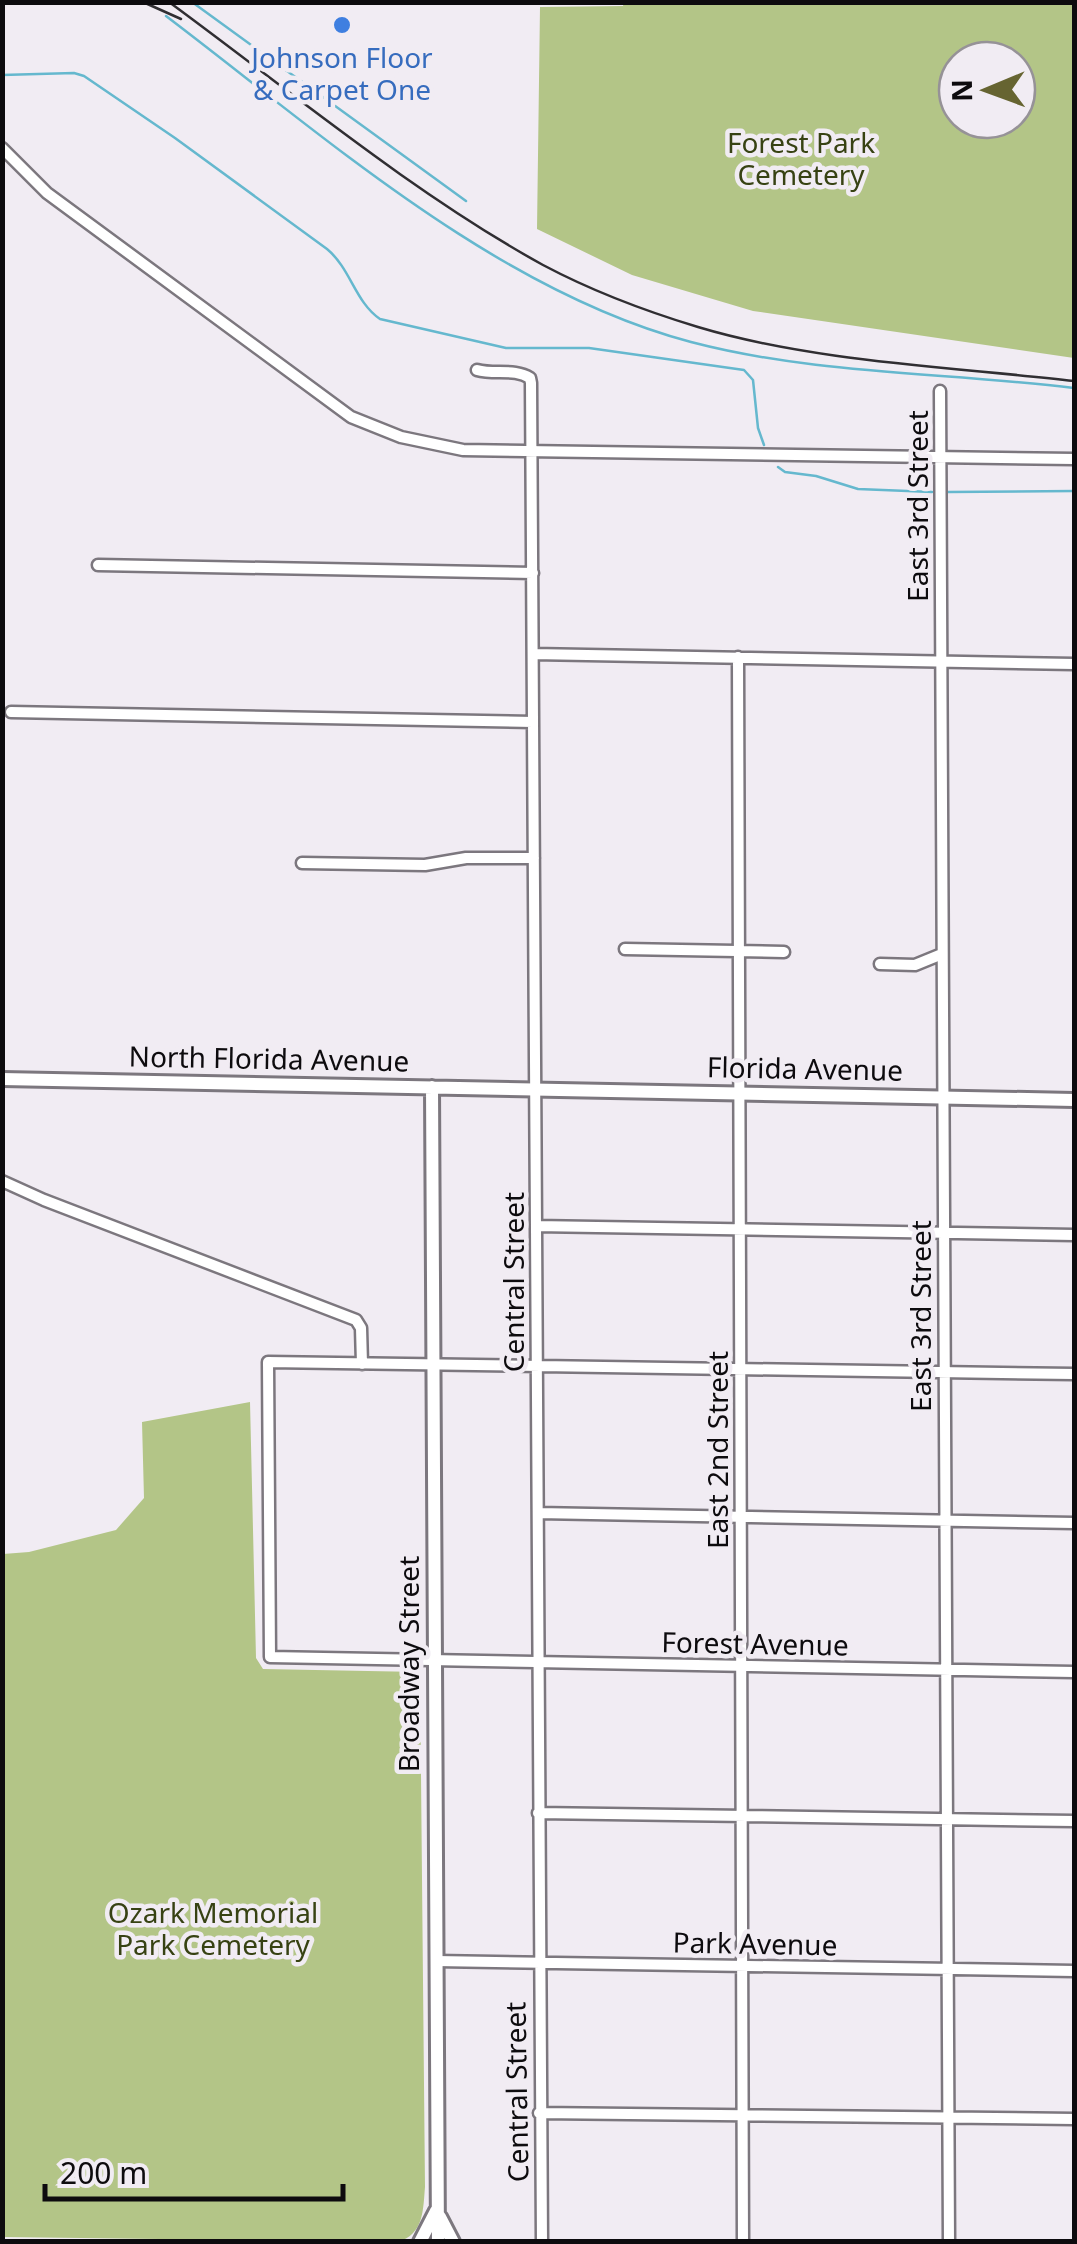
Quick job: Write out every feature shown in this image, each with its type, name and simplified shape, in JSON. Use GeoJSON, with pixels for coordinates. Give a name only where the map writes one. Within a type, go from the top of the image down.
{"type":"FeatureCollection","features":[{"type":"Feature","properties":{"kind":"street"},"geometry":{"type":"LineString","coordinates":[[2,148],[47,193],[351,416],[384,432],[450,449],[1074,459]]}},
{"type":"Feature","properties":{"kind":"street","name":"Central Street"},"geometry":{"type":"LineString","coordinates":[[477,370],[490,374],[518,372],[530,378],[542,2242]]}},
{"type":"Feature","properties":{"kind":"street","name":"East 3rd Street"},"geometry":{"type":"LineString","coordinates":[[940,391],[949,2242]]}},
{"type":"Feature","properties":{"kind":"street"},"geometry":{"type":"LineString","coordinates":[[98,565],[532,574]]}},
{"type":"Feature","properties":{"kind":"street"},"geometry":{"type":"LineString","coordinates":[[533,654],[1074,664]]}},
{"type":"Feature","properties":{"kind":"street","name":"East 2nd Street"},"geometry":{"type":"LineString","coordinates":[[738,658],[742,2242]]}},
{"type":"Feature","properties":{"kind":"street"},"geometry":{"type":"LineString","coordinates":[[10,712],[533,722]]}},
{"type":"Feature","properties":{"kind":"street"},"geometry":{"type":"LineString","coordinates":[[302,862],[425,865],[466,858],[534,858]]}},
{"type":"Feature","properties":{"kind":"street"},"geometry":{"type":"LineString","coordinates":[[625,949],[784,952]]}},
{"type":"Feature","properties":{"kind":"street"},"geometry":{"type":"LineString","coordinates":[[880,964],[915,965],[942,954]]}},
{"type":"Feature","properties":{"kind":"street","name":"North Florida Avenue"},"geometry":{"type":"LineString","coordinates":[[2,1079],[536,1089]]}},
{"type":"Feature","properties":{"kind":"street","name":"Broadway Street"},"geometry":{"type":"LineString","coordinates":[[432,1087],[438,2242]]}},
{"type":"Feature","properties":{"kind":"street","name":"Florida Avenue"},"geometry":{"type":"LineString","coordinates":[[536,1089],[1074,1100]]}},
{"type":"Feature","properties":{"kind":"street"},"geometry":{"type":"LineString","coordinates":[[2,1180],[44,1200],[356,1320],[362,1328],[362,1364],[1074,1374]]}},
{"type":"Feature","properties":{"kind":"street"},"geometry":{"type":"LineString","coordinates":[[536,1226],[1074,1235]]}},
{"type":"Feature","properties":{"kind":"street","name":"Forest Avenue"},"geometry":{"type":"LineString","coordinates":[[362,1364],[268,1362],[270,1657],[1074,1672]]}},
{"type":"Feature","properties":{"kind":"street"},"geometry":{"type":"LineString","coordinates":[[538,1513],[1074,1523]]}},
{"type":"Feature","properties":{"kind":"street"},"geometry":{"type":"LineString","coordinates":[[538,1814],[1074,1821]]}},
{"type":"Feature","properties":{"kind":"street","name":"Park Avenue"},"geometry":{"type":"LineString","coordinates":[[436,1961],[1074,1971]]}},
{"type":"Feature","properties":{"kind":"street"},"geometry":{"type":"LineString","coordinates":[[539,2113],[1074,2119]]}},
{"type":"Feature","properties":{"kind":"street"},"geometry":{"type":"LineString","coordinates":[[420,2242],[438,2209]]}},
{"type":"Feature","properties":{"kind":"street"},"geometry":{"type":"LineString","coordinates":[[438,2209],[453,2242]]}},
{"type":"Feature","properties":{"kind":"green space","name":"Forest Park Cemetery"},"geometry":{"type":"Polygon","coordinates":[[[624,2],[1074,3],[1074,358],[753,311],[632,275],[537,229],[540,7],[623,6],[624,2]]]}},
{"type":"Feature","properties":{"kind":"green space","name":"Ozark Memorial Park Cemetery"},"geometry":{"type":"Polygon","coordinates":[[[250,1402],[256,1658],[263,1669],[420,1672],[425,2187],[420,2220],[413,2233],[398,2242],[3,2237],[3,1554],[29,1552],[116,1530],[144,1498],[142,1422],[250,1402]]]}},
{"type":"Feature","properties":{"kind":"waterway"},"geometry":{"type":"LineString","coordinates":[[192,2],[466,201]]}},
{"type":"Feature","properties":{"kind":"waterway"},"geometry":{"type":"LineString","coordinates":[[166,16],[415,205],[549,286],[619,318],[691,342],[786,361],[1074,388]]}},
{"type":"Feature","properties":{"kind":"waterway"},"geometry":{"type":"LineString","coordinates":[[2,75],[84,76],[327,249],[380,319],[506,348],[589,348],[744,370],[753,380],[758,428],[764,445]]}},
{"type":"Feature","properties":{"kind":"waterway"},"geometry":{"type":"LineString","coordinates":[[778,467],[858,489],[932,492]]}},
{"type":"Feature","properties":{"kind":"waterway"},"geometry":{"type":"LineString","coordinates":[[948,492],[1074,491]]}},
{"type":"Feature","properties":{"kind":"railway"},"geometry":{"type":"LineString","coordinates":[[143,2],[181,19]]}},
{"type":"Feature","properties":{"kind":"railway"},"geometry":{"type":"LineString","coordinates":[[169,2],[447,206],[543,265],[600,292],[698,327],[789,348],[1074,381]]}},
{"type":"Feature","properties":{"kind":"place","name":"Johnson Floor & Carpet One"},"geometry":{"type":"Point","coordinates":[342,25]}}]}
